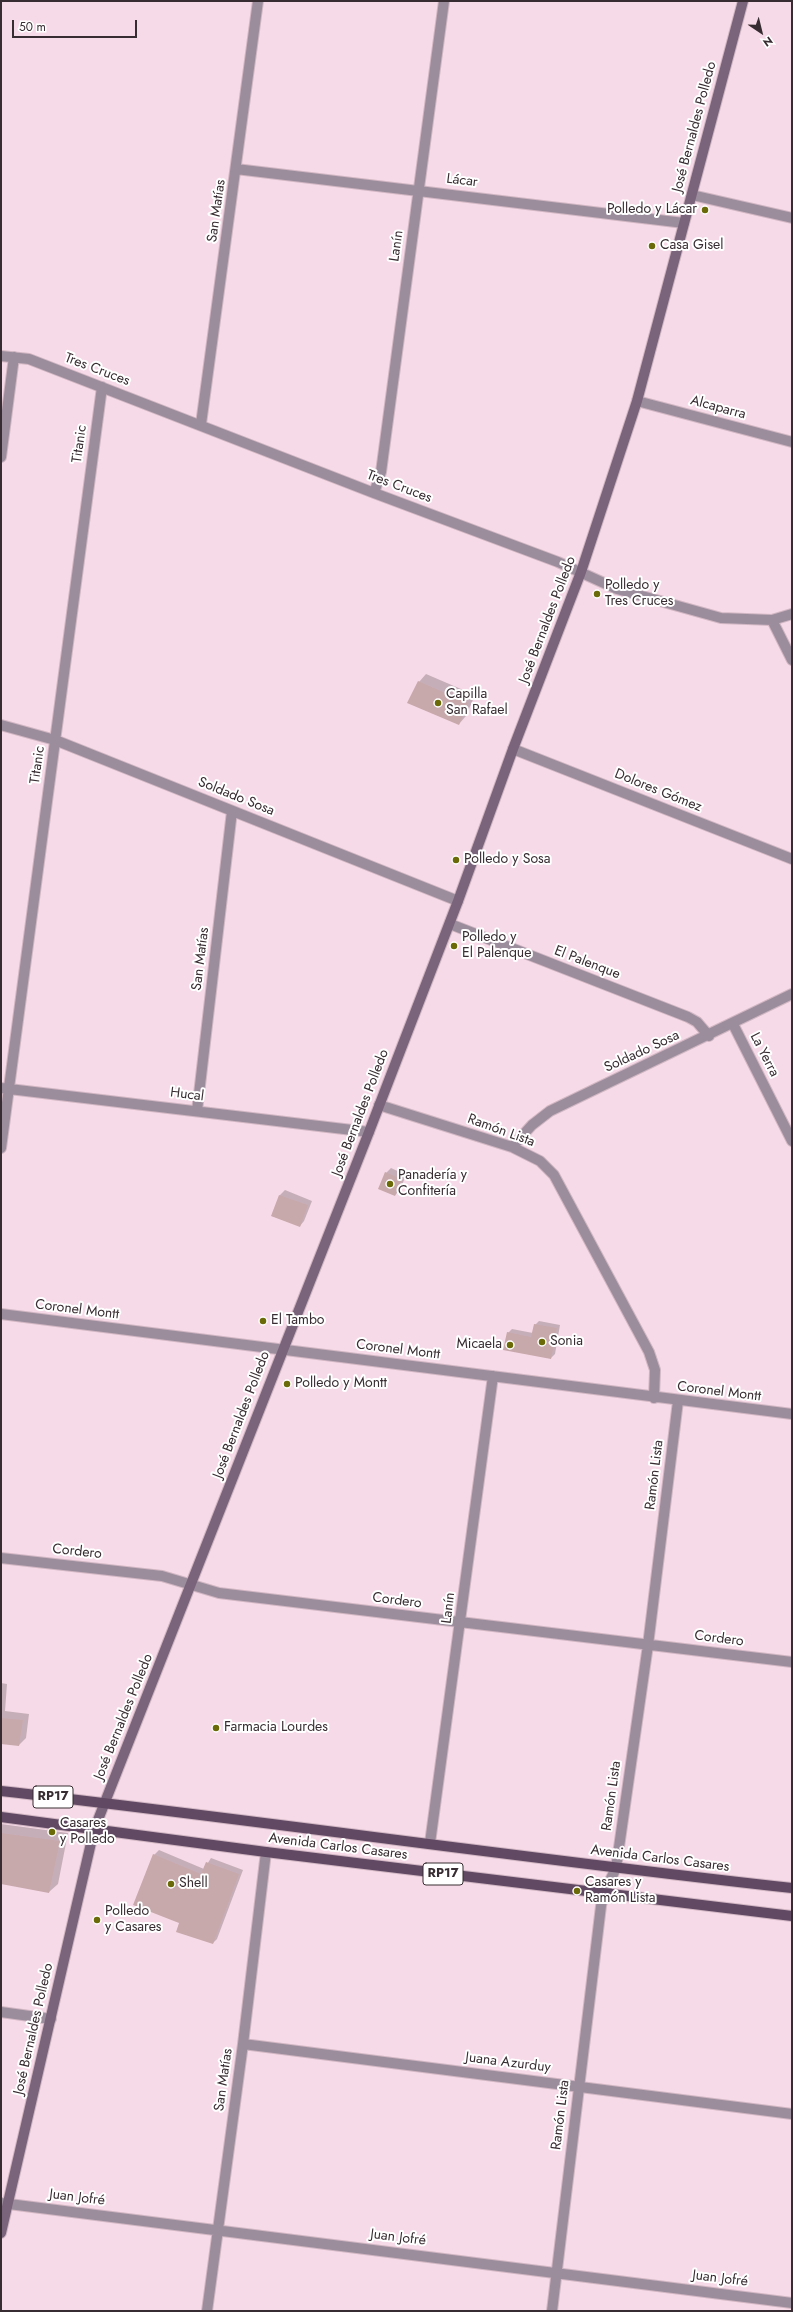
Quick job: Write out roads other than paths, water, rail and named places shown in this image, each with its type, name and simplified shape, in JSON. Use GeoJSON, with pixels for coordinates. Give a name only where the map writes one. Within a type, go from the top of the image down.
{"type":"FeatureCollection","features":[{"type":"Feature","properties":{"kind":"main road","name":"José Bernaldes Polledo"},"geometry":{"type":"LineString","coordinates":[[1,2233],[4,2204],[52,2019],[85,1860],[94,1830],[192,1584],[450,924],[513,749],[581,572],[636,401],[743,1]]}},
{"type":"Feature","properties":{"kind":"main road","name":"Avenida Carlos Casares"},"geometry":{"type":"LineString","coordinates":[[1,1791],[105,1802],[616,1868],[792,1888]]}},
{"type":"Feature","properties":{"kind":"main road","name":"Avenida Carlos Casares"},"geometry":{"type":"LineString","coordinates":[[1,1817],[266,1852],[792,1916]]}},
{"type":"Feature","properties":{"kind":"street","name":"San Matías"},"geometry":{"type":"LineString","coordinates":[[201,424],[258,1]]}},
{"type":"Feature","properties":{"kind":"street","name":"Lanín"},"geometry":{"type":"LineString","coordinates":[[374,493],[381,472],[444,1]]}},
{"type":"Feature","properties":{"kind":"street","name":"Lácar"},"geometry":{"type":"LineString","coordinates":[[236,169],[684,223]]}},
{"type":"Feature","properties":{"kind":"street"},"geometry":{"type":"LineString","coordinates":[[692,195],[792,218]]}},
{"type":"Feature","properties":{"kind":"street","name":"Tres Cruces"},"geometry":{"type":"LineString","coordinates":[[1,356],[30,359],[581,572],[617,589],[721,618],[772,620],[792,614]]}},
{"type":"Feature","properties":{"kind":"street"},"geometry":{"type":"LineString","coordinates":[[1,457],[14,358]]}},
{"type":"Feature","properties":{"kind":"street","name":"Titanic"},"geometry":{"type":"LineString","coordinates":[[1,1148],[5,1088],[55,740],[102,387]]}},
{"type":"Feature","properties":{"kind":"street","name":"Alcaparra"},"geometry":{"type":"LineString","coordinates":[[636,401],[792,442]]}},
{"type":"Feature","properties":{"kind":"street"},"geometry":{"type":"LineString","coordinates":[[772,620],[792,660]]}},
{"type":"Feature","properties":{"kind":"street","name":"Soldado Sosa"},"geometry":{"type":"LineString","coordinates":[[1,725],[55,740],[458,901]]}},
{"type":"Feature","properties":{"kind":"street","name":"Dolores Gómez"},"geometry":{"type":"LineString","coordinates":[[513,749],[792,859]]}},
{"type":"Feature","properties":{"kind":"street","name":"San Matías"},"geometry":{"type":"LineString","coordinates":[[197,1110],[232,811]]}},
{"type":"Feature","properties":{"kind":"street","name":"El Palenque"},"geometry":{"type":"LineString","coordinates":[[450,924],[688,1017],[697,1022],[709,1036]]}},
{"type":"Feature","properties":{"kind":"street","name":"Soldado Sosa"},"geometry":{"type":"LineString","coordinates":[[512,1147],[532,1125],[550,1111],[709,1036],[792,994]]}},
{"type":"Feature","properties":{"kind":"street","name":"La Yerra"},"geometry":{"type":"LineString","coordinates":[[733,1024],[792,1141]]}},
{"type":"Feature","properties":{"kind":"street","name":"Hucal"},"geometry":{"type":"LineString","coordinates":[[5,1088],[197,1110],[369,1132]]}},
{"type":"Feature","properties":{"kind":"street","name":"Ramón Lista"},"geometry":{"type":"LineString","coordinates":[[379,1105],[512,1147],[540,1161],[554,1175],[649,1352],[655,1370],[654,1398]]}},
{"type":"Feature","properties":{"kind":"street","name":"Coronel Montt"},"geometry":{"type":"LineString","coordinates":[[1,1314],[282,1351],[792,1414]]}},
{"type":"Feature","properties":{"kind":"street","name":"Lanín"},"geometry":{"type":"LineString","coordinates":[[430,1843],[461,1624],[493,1376]]}},
{"type":"Feature","properties":{"kind":"street","name":"Ramón Lista"},"geometry":{"type":"LineString","coordinates":[[552,2311],[604,1893],[616,1868],[648,1645],[678,1401]]}},
{"type":"Feature","properties":{"kind":"street","name":"Cordero"},"geometry":{"type":"LineString","coordinates":[[1,1558],[162,1576],[219,1593],[461,1624],[792,1662]]}},
{"type":"Feature","properties":{"kind":"street","name":"San Matías"},"geometry":{"type":"LineString","coordinates":[[207,2311],[243,2044],[266,1852]]}},
{"type":"Feature","properties":{"kind":"street"},"geometry":{"type":"LineString","coordinates":[[1,2012],[52,2019]]}},
{"type":"Feature","properties":{"kind":"street","name":"Juana Azurduy"},"geometry":{"type":"LineString","coordinates":[[243,2044],[792,2114]]}},
{"type":"Feature","properties":{"kind":"street","name":"Juan Jofré"},"geometry":{"type":"LineString","coordinates":[[4,2204],[557,2272],[792,2303]]}},
{"type":"Feature","properties":{"kind":"place","name":"Polledo y Lácar"},"geometry":{"type":"Point","coordinates":[705,210]}},
{"type":"Feature","properties":{"kind":"place","name":"Casa Gisel"},"geometry":{"type":"Point","coordinates":[652,246]}},
{"type":"Feature","properties":{"kind":"place","name":"Polledo y Tres Cruces"},"geometry":{"type":"Point","coordinates":[597,594]}},
{"type":"Feature","properties":{"kind":"place","name":"Capilla San Rafael"},"geometry":{"type":"Point","coordinates":[438,703]}},
{"type":"Feature","properties":{"kind":"place","name":"Polledo y Sosa"},"geometry":{"type":"Point","coordinates":[456,860]}},
{"type":"Feature","properties":{"kind":"place","name":"Polledo y El Palenque"},"geometry":{"type":"Point","coordinates":[454,946]}},
{"type":"Feature","properties":{"kind":"place","name":"Panadería y Confitería"},"geometry":{"type":"Point","coordinates":[390,1184]}},
{"type":"Feature","properties":{"kind":"place","name":"El Tambo"},"geometry":{"type":"Point","coordinates":[263,1321]}},
{"type":"Feature","properties":{"kind":"place","name":"Sonia"},"geometry":{"type":"Point","coordinates":[542,1342]}},
{"type":"Feature","properties":{"kind":"place","name":"Micaela"},"geometry":{"type":"Point","coordinates":[510,1345]}},
{"type":"Feature","properties":{"kind":"place","name":"Polledo y Montt"},"geometry":{"type":"Point","coordinates":[287,1384]}},
{"type":"Feature","properties":{"kind":"place","name":"Farmacia Lourdes"},"geometry":{"type":"Point","coordinates":[216,1728]}},
{"type":"Feature","properties":{"kind":"place","name":"Casares y Polledo"},"geometry":{"type":"Point","coordinates":[52,1832]}},
{"type":"Feature","properties":{"kind":"place","name":"Shell"},"geometry":{"type":"Point","coordinates":[171,1884]}},
{"type":"Feature","properties":{"kind":"place","name":"Casares y Ramón Lista"},"geometry":{"type":"Point","coordinates":[577,1891]}},
{"type":"Feature","properties":{"kind":"place","name":"Polledo y Casares"},"geometry":{"type":"Point","coordinates":[97,1920]}}]}
